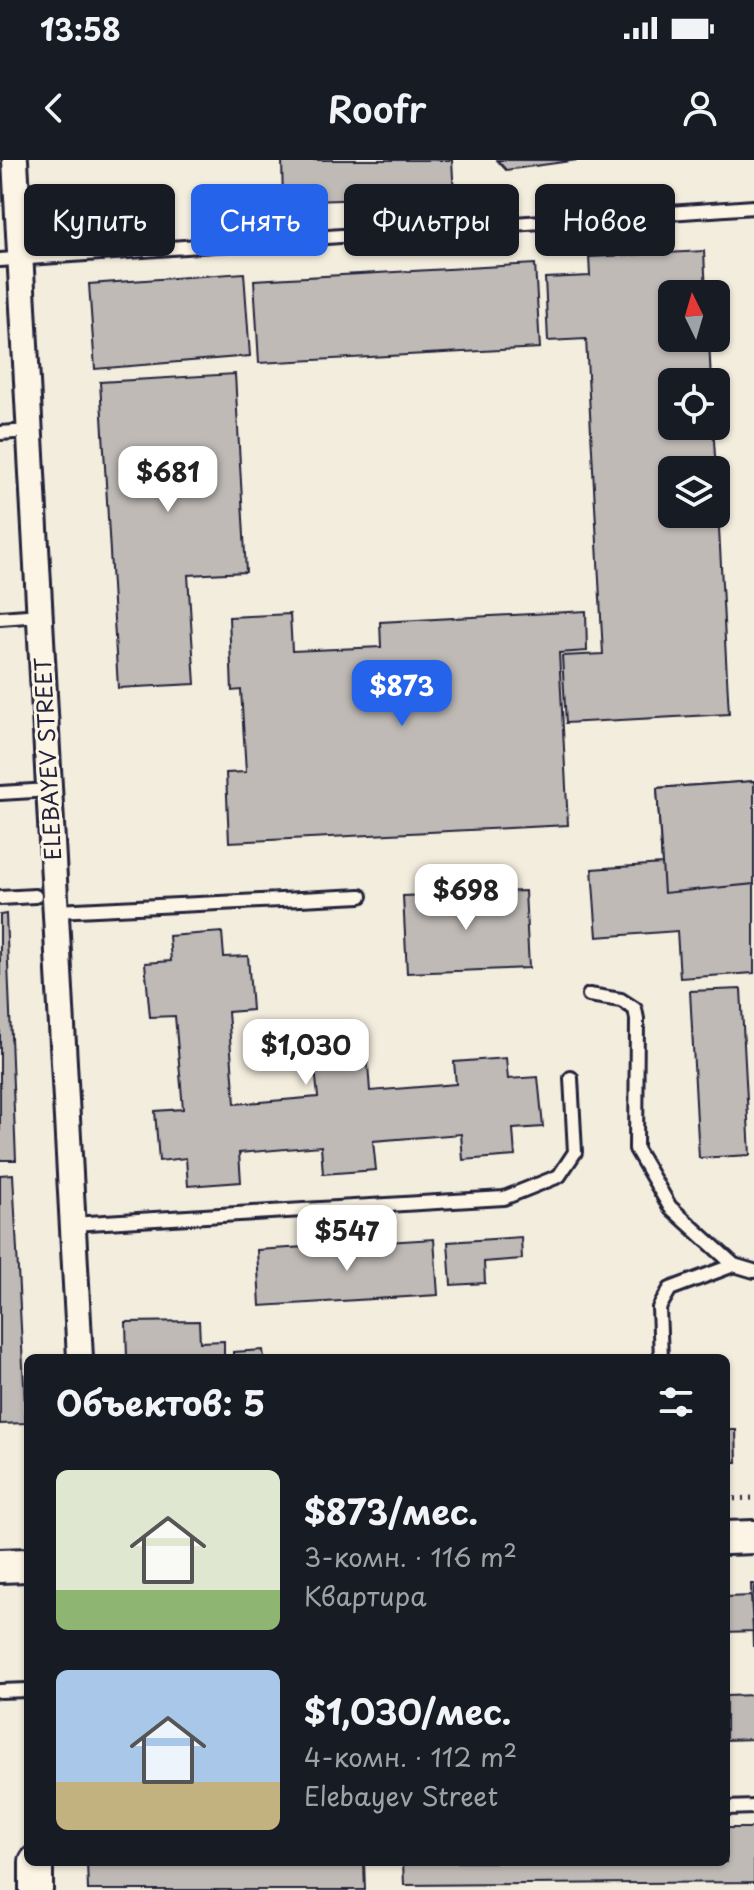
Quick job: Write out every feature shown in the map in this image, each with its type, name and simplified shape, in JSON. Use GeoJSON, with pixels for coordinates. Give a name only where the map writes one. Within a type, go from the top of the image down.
{"type":"FeatureCollection","features":[{"type":"Feature","properties":{"kind":"main road"},"geometry":{"type":"LineString","coordinates":[[730,1538],[754,1537]]}},
{"type":"Feature","properties":{"kind":"main road"},"geometry":{"type":"LineString","coordinates":[[0,1566],[24,1565]]}},
{"type":"Feature","properties":{"kind":"main road"},"geometry":{"type":"LineString","coordinates":[[36,1866],[36,1890]]}},
{"type":"Feature","properties":{"kind":"street","name":"ELEBAYEV STREET"},"geometry":{"type":"LineString","coordinates":[[10,164],[10,259],[30,431],[80,1354]]}},
{"type":"Feature","properties":{"kind":"lane"},"geometry":{"type":"LineString","coordinates":[[10,259],[754,207]]}},
{"type":"Feature","properties":{"kind":"lane"},"geometry":{"type":"LineString","coordinates":[[0,433],[30,431]]}},
{"type":"Feature","properties":{"kind":"lane"},"geometry":{"type":"LineString","coordinates":[[0,618],[40,615]]}},
{"type":"Feature","properties":{"kind":"lane"},"geometry":{"type":"LineString","coordinates":[[0,793],[50,790]]}},
{"type":"Feature","properties":{"kind":"lane"},"geometry":{"type":"LineString","coordinates":[[0,898],[35,896]]}},
{"type":"Feature","properties":{"kind":"lane"},"geometry":{"type":"LineString","coordinates":[[56,911],[361,896]]}},
{"type":"Feature","properties":{"kind":"lane"},"geometry":{"type":"LineString","coordinates":[[589,995],[621,1000],[635,1009],[636,1149],[670,1207],[734,1265],[754,1271]]}},
{"type":"Feature","properties":{"kind":"lane"},"geometry":{"type":"LineString","coordinates":[[72,1224],[504,1198],[559,1176],[575,1152],[571,1078]]}},
{"type":"Feature","properties":{"kind":"lane"},"geometry":{"type":"LineString","coordinates":[[661,1354],[659,1308],[670,1289],[734,1265]]}},
{"type":"Feature","properties":{"kind":"lane"},"geometry":{"type":"LineString","coordinates":[[0,1691],[24,1690]]}},
{"type":"Feature","properties":{"kind":"lane"},"geometry":{"type":"LineString","coordinates":[[730,1808],[754,1807]]}},
{"type":"Feature","properties":{"kind":"path"},"geometry":{"type":"LineString","coordinates":[[730,1499],[754,1498]]}},
{"type":"Feature","properties":{"kind":"building"},"geometry":{"type":"Polygon","coordinates":[[[282,160],[452,160],[453,184],[344,184],[344,200],[328,200],[328,184],[283,184],[282,160]]]}},
{"type":"Feature","properties":{"kind":"building"},"geometry":{"type":"Polygon","coordinates":[[[497,160],[578,160],[506,170],[497,160]]]}},
{"type":"Feature","properties":{"kind":"building"},"geometry":{"type":"Polygon","coordinates":[[[704,251],[705,280],[658,280],[658,352],[710,352],[710,368],[658,368],[658,440],[714,440],[715,456],[658,456],[658,528],[719,528],[729,714],[566,723],[562,656],[603,654],[586,339],[548,341],[545,278],[590,276],[589,257],[675,256],[675,253],[704,251]]]}},
{"type":"Feature","properties":{"kind":"building"},"geometry":{"type":"Polygon","coordinates":[[[535,264],[540,348],[259,363],[254,280],[535,264]]]}},
{"type":"Feature","properties":{"kind":"building"},"geometry":{"type":"Polygon","coordinates":[[[244,273],[250,356],[95,369],[89,284],[244,273]]]}},
{"type":"Feature","properties":{"kind":"building"},"geometry":{"type":"Polygon","coordinates":[[[235,374],[246,572],[188,575],[195,684],[118,688],[100,382],[235,374]]]}},
{"type":"Feature","properties":{"kind":"building"},"geometry":{"type":"Polygon","coordinates":[[[586,611],[587,651],[559,653],[568,825],[229,842],[226,773],[246,772],[241,690],[232,691],[229,617],[290,614],[292,651],[381,647],[380,622],[586,611]]]}},
{"type":"Feature","properties":{"kind":"building"},"geometry":{"type":"Polygon","coordinates":[[[754,781],[754,973],[680,978],[677,931],[597,937],[592,869],[662,864],[657,788],[754,781]]]}},
{"type":"Feature","properties":{"kind":"building"},"geometry":{"type":"Polygon","coordinates":[[[754,781],[754,884],[664,893],[657,788],[754,781]]]}},
{"type":"Feature","properties":{"kind":"building"},"geometry":{"type":"Polygon","coordinates":[[[525,891],[529,968],[407,973],[403,896],[525,891]]]}},
{"type":"Feature","properties":{"kind":"building"},"geometry":{"type":"Polygon","coordinates":[[[6,914],[16,1160],[0,1160],[0,915],[6,914]]]}},
{"type":"Feature","properties":{"kind":"building"},"geometry":{"type":"Polygon","coordinates":[[[222,932],[224,957],[248,956],[252,1010],[228,1012],[235,1104],[318,1097],[315,1069],[368,1064],[370,1091],[456,1084],[454,1062],[506,1058],[508,1079],[538,1077],[543,1127],[513,1129],[515,1156],[463,1160],[461,1134],[373,1141],[376,1170],[323,1174],[321,1146],[239,1153],[241,1182],[188,1186],[186,1158],[159,1161],[155,1111],[183,1109],[175,1016],[150,1017],[145,963],[171,961],[169,936],[222,932]]]}},
{"type":"Feature","properties":{"kind":"building"},"geometry":{"type":"Polygon","coordinates":[[[741,989],[750,1155],[699,1158],[690,991],[741,989]]]}},
{"type":"Feature","properties":{"kind":"building"},"geometry":{"type":"Polygon","coordinates":[[[13,1174],[24,1423],[0,1424],[0,1175],[13,1174]]]}},
{"type":"Feature","properties":{"kind":"building"},"geometry":{"type":"Polygon","coordinates":[[[521,1237],[522,1259],[484,1262],[485,1283],[451,1285],[448,1242],[521,1237]]]}},
{"type":"Feature","properties":{"kind":"building"},"geometry":{"type":"Polygon","coordinates":[[[434,1239],[438,1295],[260,1306],[257,1250],[434,1239]]]}},
{"type":"Feature","properties":{"kind":"building"},"geometry":{"type":"Polygon","coordinates":[[[199,1321],[200,1342],[224,1341],[224,1354],[127,1354],[126,1322],[199,1321]]]}},
{"type":"Feature","properties":{"kind":"building"},"geometry":{"type":"Polygon","coordinates":[[[263,1350],[264,1354],[233,1354],[263,1350]]]}},
{"type":"Feature","properties":{"kind":"building"},"geometry":{"type":"Polygon","coordinates":[[[730,1430],[736,1430],[737,1462],[730,1462],[730,1430]]]}},
{"type":"Feature","properties":{"kind":"building"},"geometry":{"type":"Polygon","coordinates":[[[751,1584],[754,1584],[754,1646],[753,1646],[751,1584]]]}},
{"type":"Feature","properties":{"kind":"building"},"geometry":{"type":"Polygon","coordinates":[[[751,1596],[753,1631],[730,1632],[730,1597],[751,1596]]]}},
{"type":"Feature","properties":{"kind":"building"},"geometry":{"type":"Polygon","coordinates":[[[754,1695],[754,1739],[730,1740],[730,1696],[754,1695]]]}},
{"type":"Feature","properties":{"kind":"building"},"geometry":{"type":"Polygon","coordinates":[[[730,1828],[754,1828],[754,1882],[404,1885],[403,1866],[730,1866],[730,1828]]]}},
{"type":"Feature","properties":{"kind":"building"},"geometry":{"type":"Polygon","coordinates":[[[87,1866],[364,1866],[365,1890],[88,1890],[87,1866]]]}}]}
